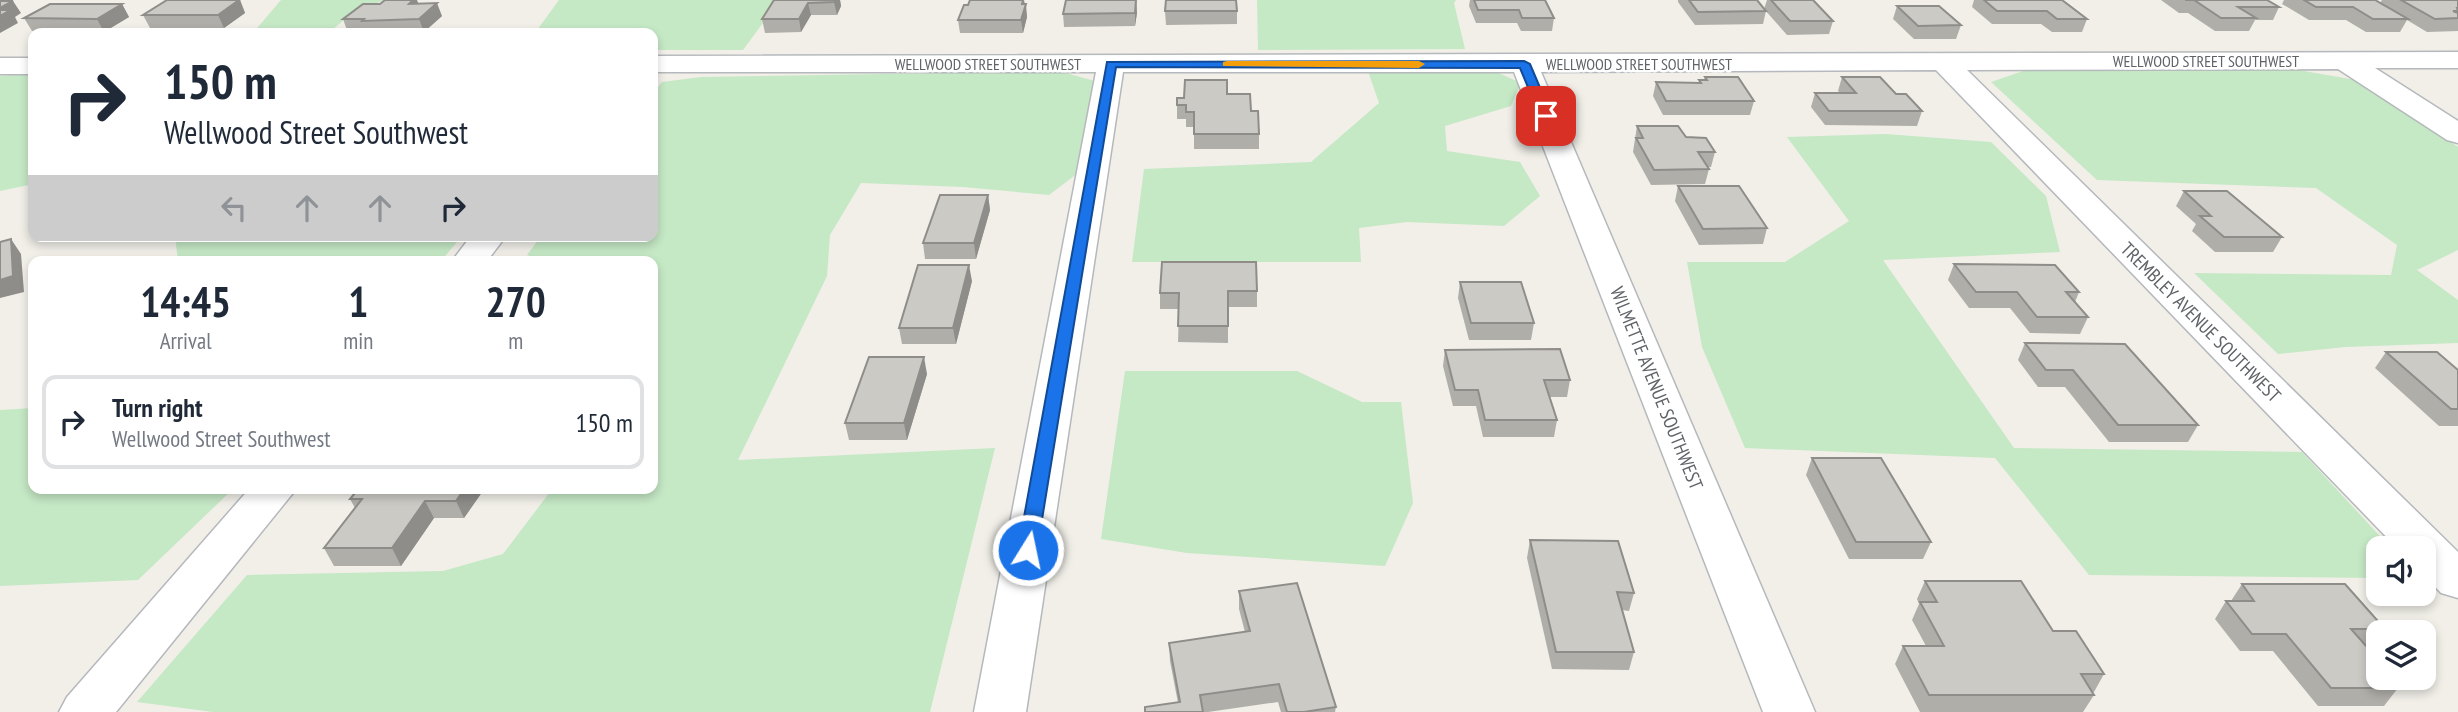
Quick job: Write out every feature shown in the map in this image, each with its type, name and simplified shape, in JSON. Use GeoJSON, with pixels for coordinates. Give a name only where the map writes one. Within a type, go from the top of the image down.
{"type":"FeatureCollection","features":[{"type":"Feature","properties":{"kind":"street"},"geometry":{"type":"LineString","coordinates":[[2343,60],[2458,134]]}},
{"type":"Feature","properties":{"kind":"street","name":"WELLWOOD STREET SOUTHWEST"},"geometry":{"type":"LineString","coordinates":[[658,64],[2458,60]]}},
{"type":"Feature","properties":{"kind":"street","name":"TREMBLEY AVENUE SOUTHWEST"},"geometry":{"type":"LineString","coordinates":[[1944,63],[2458,581]]}},
{"type":"Feature","properties":{"kind":"street"},"geometry":{"type":"LineString","coordinates":[[1000,712],[1111,64]]}},
{"type":"Feature","properties":{"kind":"street","name":"WILMETTE AVENUE SOUTHWEST"},"geometry":{"type":"LineString","coordinates":[[1524,64],[1789,712]]}},
{"type":"Feature","properties":{"kind":"street"},"geometry":{"type":"LineString","coordinates":[[0,66],[28,66]]}},
{"type":"Feature","properties":{"kind":"street"},"geometry":{"type":"LineString","coordinates":[[473,256],[484,242]]}},
{"type":"Feature","properties":{"kind":"street"},"geometry":{"type":"LineString","coordinates":[[85,712],[270,494]]}},
{"type":"Feature","properties":{"kind":"green space"},"geometry":{"type":"Polygon","coordinates":[[[281,0],[384,0],[354,12],[334,28],[257,28],[281,0]]]}},
{"type":"Feature","properties":{"kind":"green space"},"geometry":{"type":"Polygon","coordinates":[[[559,0],[780,0],[743,50],[658,50],[658,28],[539,28],[559,0]]]}},
{"type":"Feature","properties":{"kind":"green space"},"geometry":{"type":"Polygon","coordinates":[[[1257,0],[1456,0],[1454,3],[1465,49],[1258,50],[1257,0]]]}},
{"type":"Feature","properties":{"kind":"green space"},"geometry":{"type":"Polygon","coordinates":[[[2029,69],[2298,70],[2356,80],[2390,98],[2458,147],[2458,250],[2417,270],[2458,300],[2458,343],[2345,347],[2278,354],[2194,273],[2391,275],[2397,245],[2316,188],[2097,180],[1991,82],[2029,69]]]}},
{"type":"Feature","properties":{"kind":"green space"},"geometry":{"type":"Polygon","coordinates":[[[1058,71],[1095,81],[1082,170],[1049,195],[963,187],[861,183],[830,235],[827,276],[738,460],[995,448],[930,712],[213,712],[137,702],[247,575],[443,571],[503,554],[548,494],[658,494],[658,256],[527,255],[537,242],[658,242],[658,87],[662,82],[701,77],[1058,71]]]}},
{"type":"Feature","properties":{"kind":"green space"},"geometry":{"type":"Polygon","coordinates":[[[1368,71],[1494,71],[1521,83],[1511,106],[1445,126],[1447,151],[1520,162],[1540,196],[1504,226],[1407,222],[1359,228],[1361,262],[1132,262],[1144,169],[1311,162],[1379,103],[1368,71]]]}},
{"type":"Feature","properties":{"kind":"green space"},"geometry":{"type":"Polygon","coordinates":[[[28,74],[28,185],[0,191],[0,76],[28,74]]]}},
{"type":"Feature","properties":{"kind":"green space"},"geometry":{"type":"Polygon","coordinates":[[[1886,134],[1991,142],[2046,196],[2060,252],[1883,260],[2014,448],[2302,452],[2380,536],[2366,536],[2366,578],[2089,575],[1995,458],[1745,448],[1702,347],[1687,262],[1785,262],[1849,221],[1787,137],[1886,134]]]}},
{"type":"Feature","properties":{"kind":"green space"},"geometry":{"type":"Polygon","coordinates":[[[176,242],[457,242],[445,256],[177,256],[176,242]]]}},
{"type":"Feature","properties":{"kind":"green space"},"geometry":{"type":"Polygon","coordinates":[[[1125,371],[1297,371],[1362,402],[1401,402],[1413,503],[1385,566],[1187,553],[1101,539],[1125,371]]]}},
{"type":"Feature","properties":{"kind":"green space"},"geometry":{"type":"Polygon","coordinates":[[[28,408],[28,494],[228,494],[138,580],[0,586],[0,410],[28,408]]]}},
{"type":"Feature","properties":{"kind":"building"},"geometry":{"type":"Polygon","coordinates":[[[167,0],[239,0],[218,15],[143,15],[167,0]]]}},
{"type":"Feature","properties":{"kind":"building"},"geometry":{"type":"Polygon","coordinates":[[[385,0],[413,0],[409,4],[437,3],[419,19],[343,19],[363,4],[380,4],[385,0]]]}},
{"type":"Feature","properties":{"kind":"building"},"geometry":{"type":"Polygon","coordinates":[[[774,0],[836,0],[808,3],[799,19],[762,19],[774,0]]]}},
{"type":"Feature","properties":{"kind":"building"},"geometry":{"type":"Polygon","coordinates":[[[970,0],[1023,0],[1022,4],[1026,4],[1021,20],[958,20],[964,5],[968,5],[970,0]]]}},
{"type":"Feature","properties":{"kind":"building"},"geometry":{"type":"Polygon","coordinates":[[[1066,0],[1136,0],[1135,13],[1063,14],[1066,0]]]}},
{"type":"Feature","properties":{"kind":"building"},"geometry":{"type":"Polygon","coordinates":[[[1166,0],[1236,0],[1237,11],[1165,11],[1166,0]]]}},
{"type":"Feature","properties":{"kind":"building"},"geometry":{"type":"Polygon","coordinates":[[[1474,0],[1545,0],[1554,18],[1522,18],[1519,10],[1478,10],[1474,0]]]}},
{"type":"Feature","properties":{"kind":"building"},"geometry":{"type":"Polygon","coordinates":[[[1689,0],[1757,0],[1766,11],[1698,12],[1689,0]]]}},
{"type":"Feature","properties":{"kind":"building"},"geometry":{"type":"Polygon","coordinates":[[[1771,0],[1813,0],[1833,21],[1790,21],[1771,0]]]}},
{"type":"Feature","properties":{"kind":"building"},"geometry":{"type":"Polygon","coordinates":[[[1984,0],[2062,0],[2087,19],[2057,19],[2047,11],[1997,11],[1984,0]]]}},
{"type":"Feature","properties":{"kind":"building"},"geometry":{"type":"Polygon","coordinates":[[[2194,0],[2267,0],[2279,7],[2238,7],[2256,18],[2221,18],[2194,0]]]}},
{"type":"Feature","properties":{"kind":"building"},"geometry":{"type":"Polygon","coordinates":[[[2304,0],[2375,0],[2408,19],[2373,19],[2353,7],[2316,7],[2304,0]]]}},
{"type":"Feature","properties":{"kind":"building"},"geometry":{"type":"Polygon","coordinates":[[[2401,0],[2458,0],[2458,11],[2453,11],[2458,13],[2458,18],[2435,19],[2401,0]]]}},
{"type":"Feature","properties":{"kind":"building"},"geometry":{"type":"Polygon","coordinates":[[[0,1],[13,1],[0,8],[0,1]]]}},
{"type":"Feature","properties":{"kind":"building"},"geometry":{"type":"Polygon","coordinates":[[[50,4],[122,4],[97,19],[24,18],[50,4]]]}},
{"type":"Feature","properties":{"kind":"building"},"geometry":{"type":"Polygon","coordinates":[[[1897,6],[1939,6],[1961,25],[1918,26],[1897,6]]]}},
{"type":"Feature","properties":{"kind":"building"},"geometry":{"type":"Polygon","coordinates":[[[0,10],[11,10],[0,16],[0,10]]]}},
{"type":"Feature","properties":{"kind":"building"},"geometry":{"type":"Polygon","coordinates":[[[1705,77],[1738,77],[1754,101],[1666,101],[1656,82],[1701,83],[1699,80],[1707,80],[1705,77]]]}},
{"type":"Feature","properties":{"kind":"building"},"geometry":{"type":"Polygon","coordinates":[[[1842,77],[1880,77],[1896,94],[1906,94],[1922,111],[1829,111],[1815,93],[1856,93],[1842,77]]]}},
{"type":"Feature","properties":{"kind":"building"},"geometry":{"type":"Polygon","coordinates":[[[1185,80],[1227,80],[1227,94],[1250,94],[1251,111],[1258,111],[1259,134],[1194,134],[1194,112],[1186,112],[1186,105],[1177,105],[1177,98],[1184,98],[1185,80]]]}},
{"type":"Feature","properties":{"kind":"building"},"geometry":{"type":"Polygon","coordinates":[[[1637,126],[1678,126],[1686,137],[1706,138],[1715,152],[1698,152],[1709,169],[1654,170],[1636,138],[1643,138],[1637,126]]]}},
{"type":"Feature","properties":{"kind":"building"},"geometry":{"type":"Polygon","coordinates":[[[1678,186],[1739,186],[1767,228],[1703,229],[1678,186]]]}},
{"type":"Feature","properties":{"kind":"building"},"geometry":{"type":"Polygon","coordinates":[[[2184,191],[2227,191],[2282,237],[2224,237],[2200,216],[2211,216],[2184,191]]]}},
{"type":"Feature","properties":{"kind":"building"},"geometry":{"type":"Polygon","coordinates":[[[940,195],[988,195],[974,243],[923,243],[940,195]]]}},
{"type":"Feature","properties":{"kind":"building"},"geometry":{"type":"Polygon","coordinates":[[[11,239],[13,276],[0,280],[0,242],[11,239]]]}},
{"type":"Feature","properties":{"kind":"building"},"geometry":{"type":"Polygon","coordinates":[[[1162,262],[1256,262],[1257,291],[1228,291],[1228,326],[1178,326],[1179,293],[1160,293],[1162,262]]]}},
{"type":"Feature","properties":{"kind":"building"},"geometry":{"type":"Polygon","coordinates":[[[1954,264],[2055,265],[2079,292],[2066,292],[2088,317],[2037,317],[2017,292],[1976,292],[1954,264]]]}},
{"type":"Feature","properties":{"kind":"building"},"geometry":{"type":"Polygon","coordinates":[[[918,265],[969,265],[953,328],[899,328],[918,265]]]}},
{"type":"Feature","properties":{"kind":"building"},"geometry":{"type":"Polygon","coordinates":[[[1460,282],[1521,282],[1534,323],[1471,323],[1460,282]]]}},
{"type":"Feature","properties":{"kind":"building"},"geometry":{"type":"Polygon","coordinates":[[[2025,343],[2125,344],[2198,425],[2118,425],[2073,370],[2046,370],[2025,343]]]}},
{"type":"Feature","properties":{"kind":"building"},"geometry":{"type":"Polygon","coordinates":[[[1560,349],[1570,380],[1544,380],[1557,420],[1485,420],[1478,390],[1455,390],[1445,350],[1560,349]]]}},
{"type":"Feature","properties":{"kind":"building"},"geometry":{"type":"Polygon","coordinates":[[[2386,352],[2437,352],[2458,370],[2458,409],[2451,409],[2386,352]]]}},
{"type":"Feature","properties":{"kind":"building"},"geometry":{"type":"Polygon","coordinates":[[[869,357],[924,357],[904,423],[845,423],[869,357]]]}},
{"type":"Feature","properties":{"kind":"building"},"geometry":{"type":"Polygon","coordinates":[[[1812,458],[1881,458],[1931,542],[1856,542],[1812,458]]]}},
{"type":"Feature","properties":{"kind":"building"},"geometry":{"type":"Polygon","coordinates":[[[354,494],[461,494],[456,501],[425,501],[392,548],[324,548],[362,499],[350,499],[354,494]]]}},
{"type":"Feature","properties":{"kind":"building"},"geometry":{"type":"Polygon","coordinates":[[[1530,540],[1618,541],[1634,593],[1617,592],[1634,652],[1556,652],[1530,540]]]}},
{"type":"Feature","properties":{"kind":"building"},"geometry":{"type":"Polygon","coordinates":[[[1925,581],[2021,581],[2053,631],[2076,631],[2104,674],[2081,674],[2094,695],[1929,695],[1903,646],[1944,646],[1920,602],[1937,602],[1925,581]]]}},
{"type":"Feature","properties":{"kind":"building"},"geometry":{"type":"Polygon","coordinates":[[[1297,583],[1336,707],[1287,712],[1279,684],[1200,695],[1203,712],[1145,712],[1145,707],[1180,702],[1169,643],[1250,631],[1239,591],[1297,583]]]}},
{"type":"Feature","properties":{"kind":"building"},"geometry":{"type":"Polygon","coordinates":[[[2242,584],[2345,584],[2377,620],[2366,620],[2366,629],[2351,629],[2366,646],[2366,688],[2331,688],[2286,634],[2252,634],[2226,601],[2254,601],[2242,584]]]}},
{"type":"Feature","properties":{"kind":"slow traffic"},"geometry":{"type":"LineString","coordinates":[[1227,64],[1419,64]]}},
{"type":"Feature","properties":{"kind":"route"},"geometry":{"type":"LineString","coordinates":[[1028,550],[1111,64],[1524,64],[1546,116]]}}]}
